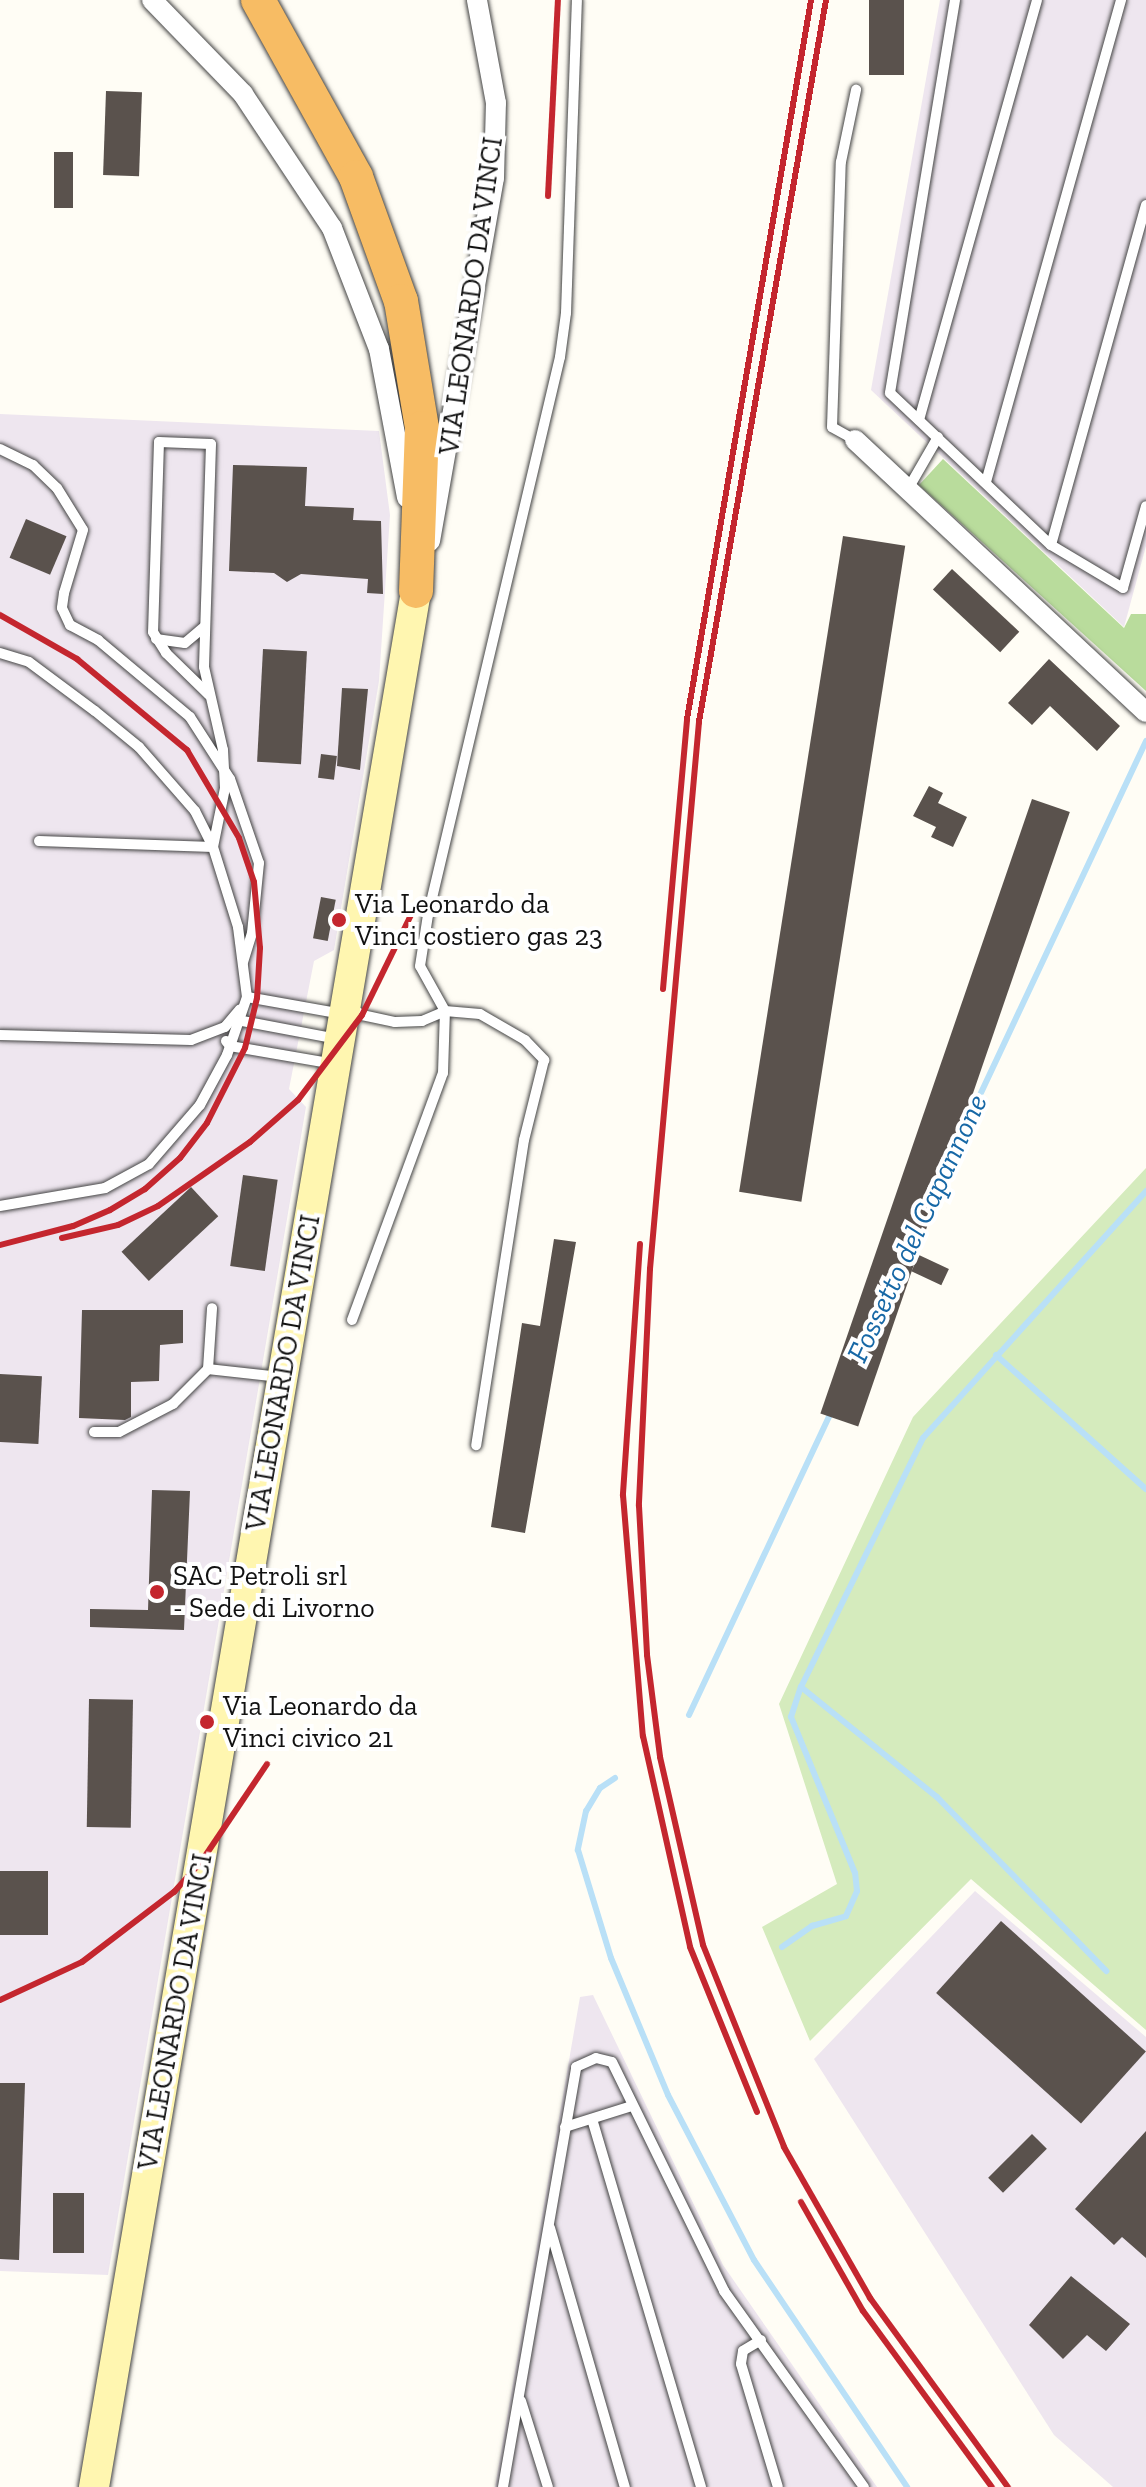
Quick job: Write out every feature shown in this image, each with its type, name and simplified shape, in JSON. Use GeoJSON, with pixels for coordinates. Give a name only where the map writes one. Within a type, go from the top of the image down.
{"type":"FeatureCollection","features":[{"type":"Feature","properties":{"kind":"highway"},"geometry":{"type":"LineString","coordinates":[[258,0],[356,177],[401,301],[422,428],[416,591]]}},
{"type":"Feature","properties":{"kind":"main road","name":"VIA LEONARDO DA VINCI"},"geometry":{"type":"LineString","coordinates":[[94,2487],[416,591]]}},
{"type":"Feature","properties":{"kind":"street","name":"VIA LEONARDO DA VINCI"},"geometry":{"type":"LineString","coordinates":[[152,0],[251,105],[313,194],[353,273],[395,416],[416,591]]}},
{"type":"Feature","properties":{"kind":"street","name":"VIA LEONARDO DA VINCI"},"geometry":{"type":"LineString","coordinates":[[416,591],[447,460],[494,178],[496,103],[477,0]]}},
{"type":"Feature","properties":{"kind":"street"},"geometry":{"type":"LineString","coordinates":[[855,440],[1146,712]]}},
{"type":"Feature","properties":{"kind":"lane"},"geometry":{"type":"LineString","coordinates":[[352,1320],[433,1109],[443,1073],[445,1011],[420,966],[428,915],[560,357],[577,0]]}},
{"type":"Feature","properties":{"kind":"lane"},"geometry":{"type":"LineString","coordinates":[[955,0],[891,361],[890,393],[1051,545],[1123,588],[1146,506]]}},
{"type":"Feature","properties":{"kind":"lane"},"geometry":{"type":"LineString","coordinates":[[919,420],[1037,0]]}},
{"type":"Feature","properties":{"kind":"lane"},"geometry":{"type":"LineString","coordinates":[[986,482],[1121,0]]}},
{"type":"Feature","properties":{"kind":"lane"},"geometry":{"type":"LineString","coordinates":[[855,440],[832,427],[841,162],[856,90]]}},
{"type":"Feature","properties":{"kind":"lane"},"geometry":{"type":"LineString","coordinates":[[1051,545],[1146,205]]}},
{"type":"Feature","properties":{"kind":"lane"},"geometry":{"type":"LineString","coordinates":[[908,489],[938,437]]}},
{"type":"Feature","properties":{"kind":"lane"},"geometry":{"type":"LineString","coordinates":[[209,695],[156,639],[152,601],[159,442],[211,444],[204,627],[209,695],[224,768],[259,863],[252,933],[243,963]]}},
{"type":"Feature","properties":{"kind":"lane"},"geometry":{"type":"LineString","coordinates":[[0,449],[33,465],[57,488],[83,530],[64,593],[62,608],[70,625],[98,640],[190,717],[224,768],[213,847]]}},
{"type":"Feature","properties":{"kind":"lane"},"geometry":{"type":"LineString","coordinates":[[156,639],[185,643],[204,627]]}},
{"type":"Feature","properties":{"kind":"lane"},"geometry":{"type":"LineString","coordinates":[[0,653],[29,662],[139,747],[195,811],[213,847],[238,927],[247,997],[236,1020],[230,1046],[200,1105],[176,1139],[132,1176],[105,1188],[0,1206]]}},
{"type":"Feature","properties":{"kind":"lane"},"geometry":{"type":"LineString","coordinates":[[39,841],[213,847]]}},
{"type":"Feature","properties":{"kind":"lane"},"geometry":{"type":"LineString","coordinates":[[247,997],[342,1030]]}},
{"type":"Feature","properties":{"kind":"lane"},"geometry":{"type":"LineString","coordinates":[[230,1046],[342,1030],[362,1015],[395,1022],[422,1021],[445,1011],[480,1014],[525,1040],[544,1060],[524,1140],[476,1445]]}},
{"type":"Feature","properties":{"kind":"lane"},"geometry":{"type":"LineString","coordinates":[[0,1035],[191,1040],[236,1020],[342,1030]]}},
{"type":"Feature","properties":{"kind":"lane"},"geometry":{"type":"LineString","coordinates":[[225,1027],[230,1046]]}},
{"type":"Feature","properties":{"kind":"lane"},"geometry":{"type":"LineString","coordinates":[[94,1432],[119,1432],[173,1404],[208,1369],[212,1308]]}},
{"type":"Feature","properties":{"kind":"lane"},"geometry":{"type":"LineString","coordinates":[[208,1369],[282,1377]]}},
{"type":"Feature","properties":{"kind":"lane"},"geometry":{"type":"LineString","coordinates":[[503,2487],[576,2067],[583,2060],[612,2062],[724,2291],[864,2487]]}},
{"type":"Feature","properties":{"kind":"lane"},"geometry":{"type":"LineString","coordinates":[[565,2127],[632,2106]]}},
{"type":"Feature","properties":{"kind":"lane"},"geometry":{"type":"LineString","coordinates":[[592,2119],[701,2487]]}},
{"type":"Feature","properties":{"kind":"lane"},"geometry":{"type":"LineString","coordinates":[[549,2223],[625,2487]]}},
{"type":"Feature","properties":{"kind":"lane"},"geometry":{"type":"LineString","coordinates":[[761,2340],[743,2351],[741,2364],[778,2487]]}},
{"type":"Feature","properties":{"kind":"lane"},"geometry":{"type":"LineString","coordinates":[[520,2397],[548,2487]]}},
{"type":"Feature","properties":{"kind":"shaded area"},"geometry":{"type":"Polygon","coordinates":[[[940,0],[1146,0],[1146,546],[1124,627],[871,390],[940,0]]]}},
{"type":"Feature","properties":{"kind":"shaded area"},"geometry":{"type":"Polygon","coordinates":[[[0,414],[379,431],[390,515],[379,681],[334,950],[314,961],[289,1089],[306,1107],[108,2275],[0,2271],[0,414]]]}},
{"type":"Feature","properties":{"kind":"shaded area"},"geometry":{"type":"Polygon","coordinates":[[[975,1891],[1146,2037],[1146,2487],[1113,2487],[1054,2435],[814,2059],[975,1891]]]}},
{"type":"Feature","properties":{"kind":"shaded area"},"geometry":{"type":"Polygon","coordinates":[[[593,1995],[723,2265],[877,2487],[495,2487],[580,1997],[593,1995]]]}},
{"type":"Feature","properties":{"kind":"green space"},"geometry":{"type":"Polygon","coordinates":[[[943,459],[1124,628],[1131,614],[1146,614],[1146,691],[919,485],[943,459]]]}},
{"type":"Feature","properties":{"kind":"green space"},"geometry":{"type":"Polygon","coordinates":[[[1146,1168],[1146,2030],[971,1879],[810,2041],[762,1927],[837,1884],[779,1704],[913,1417],[1146,1168]]]}},
{"type":"Feature","properties":{"kind":"building"},"geometry":{"type":"Polygon","coordinates":[[[869,0],[904,0],[904,75],[869,75],[869,0]]]}},
{"type":"Feature","properties":{"kind":"building"},"geometry":{"type":"Polygon","coordinates":[[[106,91],[142,92],[139,176],[103,175],[106,91]]]}},
{"type":"Feature","properties":{"kind":"building"},"geometry":{"type":"Polygon","coordinates":[[[54,152],[73,152],[73,208],[54,208],[54,152]]]}},
{"type":"Feature","properties":{"kind":"building"},"geometry":{"type":"Polygon","coordinates":[[[233,465],[307,467],[305,506],[354,508],[353,520],[381,521],[383,594],[367,593],[368,579],[301,574],[287,582],[274,573],[229,571],[233,465]]]}},
{"type":"Feature","properties":{"kind":"building"},"geometry":{"type":"Polygon","coordinates":[[[26,519],[67,536],[50,575],[10,558],[26,519]]]}},
{"type":"Feature","properties":{"kind":"building"},"geometry":{"type":"Polygon","coordinates":[[[843,536],[905,546],[801,1202],[739,1192],[843,536]]]}},
{"type":"Feature","properties":{"kind":"building"},"geometry":{"type":"Polygon","coordinates":[[[952,569],[1019,632],[1000,652],[933,589],[952,569]]]}},
{"type":"Feature","properties":{"kind":"building"},"geometry":{"type":"Polygon","coordinates":[[[263,649],[307,651],[301,764],[257,762],[263,649]]]}},
{"type":"Feature","properties":{"kind":"building"},"geometry":{"type":"Polygon","coordinates":[[[1049,659],[1120,726],[1097,751],[1050,706],[1032,725],[1008,703],[1049,659]]]}},
{"type":"Feature","properties":{"kind":"building"},"geometry":{"type":"Polygon","coordinates":[[[342,688],[368,689],[360,770],[337,766],[342,688]]]}},
{"type":"Feature","properties":{"kind":"building"},"geometry":{"type":"Polygon","coordinates":[[[321,754],[337,756],[334,780],[318,778],[321,754]]]}},
{"type":"Feature","properties":{"kind":"building"},"geometry":{"type":"Polygon","coordinates":[[[929,786],[943,793],[938,803],[967,817],[953,847],[931,837],[936,827],[913,816],[929,786]]]}},
{"type":"Feature","properties":{"kind":"building"},"geometry":{"type":"Polygon","coordinates":[[[1032,799],[1070,812],[858,1427],[820,1414],[1032,799]]]}},
{"type":"Feature","properties":{"kind":"building"},"geometry":{"type":"Polygon","coordinates":[[[321,897],[336,900],[328,941],[313,938],[321,897]]]}},
{"type":"Feature","properties":{"kind":"building"},"geometry":{"type":"Polygon","coordinates":[[[243,1175],[278,1180],[265,1271],[230,1266],[243,1175]]]}},
{"type":"Feature","properties":{"kind":"building"},"geometry":{"type":"Polygon","coordinates":[[[191,1187],[218,1216],[149,1281],[122,1252],[191,1187]]]}},
{"type":"Feature","properties":{"kind":"building"},"geometry":{"type":"Polygon","coordinates":[[[554,1239],[576,1242],[525,1533],[491,1527],[522,1323],[540,1326],[554,1239]]]}},
{"type":"Feature","properties":{"kind":"building"},"geometry":{"type":"Polygon","coordinates":[[[919,1255],[949,1269],[941,1285],[911,1271],[919,1255]]]}},
{"type":"Feature","properties":{"kind":"building"},"geometry":{"type":"Polygon","coordinates":[[[82,1310],[183,1310],[183,1343],[160,1345],[159,1381],[131,1382],[131,1417],[125,1420],[79,1418],[82,1310]]]}},
{"type":"Feature","properties":{"kind":"building"},"geometry":{"type":"Polygon","coordinates":[[[0,1374],[42,1376],[38,1444],[0,1442],[0,1374]]]}},
{"type":"Feature","properties":{"kind":"building"},"geometry":{"type":"Polygon","coordinates":[[[152,1490],[190,1491],[184,1630],[90,1627],[90,1609],[148,1610],[152,1490]]]}},
{"type":"Feature","properties":{"kind":"building"},"geometry":{"type":"Polygon","coordinates":[[[89,1699],[133,1700],[131,1828],[87,1827],[89,1699]]]}},
{"type":"Feature","properties":{"kind":"building"},"geometry":{"type":"Polygon","coordinates":[[[0,1871],[48,1871],[48,1935],[0,1935],[0,1871]]]}},
{"type":"Feature","properties":{"kind":"building"},"geometry":{"type":"Polygon","coordinates":[[[1001,1921],[1146,2051],[1081,2124],[936,1993],[1001,1921]]]}},
{"type":"Feature","properties":{"kind":"building"},"geometry":{"type":"Polygon","coordinates":[[[0,2083],[25,2083],[19,2260],[0,2259],[0,2083]]]}},
{"type":"Feature","properties":{"kind":"building"},"geometry":{"type":"Polygon","coordinates":[[[1146,2131],[1146,2258],[1122,2237],[1114,2245],[1075,2209],[1146,2131]]]}},
{"type":"Feature","properties":{"kind":"building"},"geometry":{"type":"Polygon","coordinates":[[[1032,2134],[1047,2149],[1003,2193],[988,2178],[1032,2134]]]}},
{"type":"Feature","properties":{"kind":"building"},"geometry":{"type":"Polygon","coordinates":[[[53,2193],[84,2193],[84,2253],[53,2253],[53,2193]]]}},
{"type":"Feature","properties":{"kind":"building"},"geometry":{"type":"Polygon","coordinates":[[[1071,2276],[1130,2324],[1106,2351],[1087,2335],[1063,2359],[1029,2325],[1071,2276]]]}},
{"type":"Feature","properties":{"kind":"waterway","name":"Fossetto del Capannone"},"geometry":{"type":"LineString","coordinates":[[689,1715],[1146,741]]}},
{"type":"Feature","properties":{"kind":"waterway"},"geometry":{"type":"LineString","coordinates":[[782,1947],[812,1926],[846,1916],[857,1891],[855,1873],[791,1717],[801,1687],[923,1438],[1146,1191]]}},
{"type":"Feature","properties":{"kind":"waterway"},"geometry":{"type":"LineString","coordinates":[[996,1355],[1146,1489]]}},
{"type":"Feature","properties":{"kind":"waterway"},"geometry":{"type":"LineString","coordinates":[[801,1687],[937,1797],[1106,1971]]}},
{"type":"Feature","properties":{"kind":"waterway"},"geometry":{"type":"LineString","coordinates":[[615,1778],[600,1788],[586,1811],[578,1850],[611,1958],[668,2095],[754,2260],[907,2487]]}},
{"type":"Feature","properties":{"kind":"railway"},"geometry":{"type":"LineString","coordinates":[[548,196],[558,0]]}},
{"type":"Feature","properties":{"kind":"railway"},"geometry":{"type":"LineString","coordinates":[[663,989],[687,719],[811,0]]}},
{"type":"Feature","properties":{"kind":"railway"},"geometry":{"type":"LineString","coordinates":[[826,0],[699,722],[650,1269],[639,1506],[647,1655],[660,1757],[703,1945],[784,2147],[870,2298],[1008,2487]]}},
{"type":"Feature","properties":{"kind":"railway"},"geometry":{"type":"LineString","coordinates":[[0,615],[77,659],[187,750],[239,838],[254,882],[260,948],[257,998],[245,1048],[207,1123],[180,1158],[145,1189],[110,1210],[73,1226],[0,1245]]}},
{"type":"Feature","properties":{"kind":"railway"},"geometry":{"type":"LineString","coordinates":[[62,1238],[118,1225],[158,1206],[250,1142],[298,1100],[362,1015],[415,907]]}},
{"type":"Feature","properties":{"kind":"railway"},"geometry":{"type":"LineString","coordinates":[[640,1244],[623,1495],[643,1736],[690,1947],[757,2112]]}},
{"type":"Feature","properties":{"kind":"railway"},"geometry":{"type":"LineString","coordinates":[[0,2000],[82,1962],[174,1892],[201,1862],[267,1764]]}},
{"type":"Feature","properties":{"kind":"railway"},"geometry":{"type":"LineString","coordinates":[[801,2202],[863,2311],[992,2487]]}},
{"type":"Feature","properties":{"kind":"place","name":"Via Leonardo da Vinci costiero gas 23"},"geometry":{"type":"Point","coordinates":[339,920]}},
{"type":"Feature","properties":{"kind":"place","name":"SAC Petroli srl - Sede di Livorno"},"geometry":{"type":"Point","coordinates":[157,1592]}},
{"type":"Feature","properties":{"kind":"place","name":"Via Leonardo da Vinci civico 21"},"geometry":{"type":"Point","coordinates":[207,1722]}}]}
